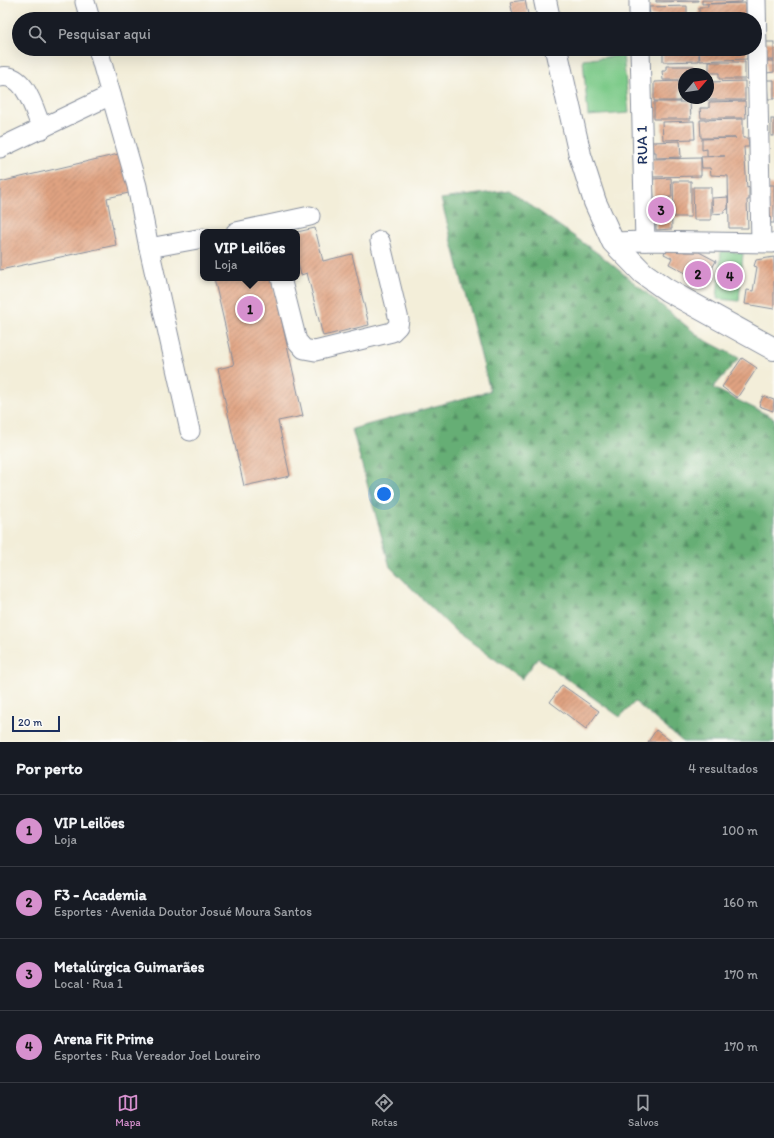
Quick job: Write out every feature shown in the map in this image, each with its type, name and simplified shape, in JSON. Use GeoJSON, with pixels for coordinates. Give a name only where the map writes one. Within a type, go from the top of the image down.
{"type":"FeatureCollection","features":[{"type":"Feature","properties":{"kind":"main road"},"geometry":{"type":"LineString","coordinates":[[545,0],[548,12]]}},
{"type":"Feature","properties":{"kind":"main road"},"geometry":{"type":"LineString","coordinates":[[558,56],[580,155],[595,202],[613,242],[643,274],[666,290],[774,349]]}},
{"type":"Feature","properties":{"kind":"street"},"geometry":{"type":"LineString","coordinates":[[639,0],[639,12]]}},
{"type":"Feature","properties":{"kind":"street"},"geometry":{"type":"LineString","coordinates":[[756,0],[757,12]]}},
{"type":"Feature","properties":{"kind":"street"},"geometry":{"type":"LineString","coordinates":[[100,56],[137,186],[149,248],[190,431]]}},
{"type":"Feature","properties":{"kind":"street","name":"RUA 1"},"geometry":{"type":"LineString","coordinates":[[640,56],[645,241]]}},
{"type":"Feature","properties":{"kind":"street"},"geometry":{"type":"LineString","coordinates":[[613,242],[645,241],[767,243],[759,56]]}},
{"type":"Feature","properties":{"kind":"street"},"geometry":{"type":"LineString","coordinates":[[0,77],[8,75],[17,79],[23,85],[42,129]]}},
{"type":"Feature","properties":{"kind":"street"},"geometry":{"type":"LineString","coordinates":[[0,148],[111,95]]}},
{"type":"Feature","properties":{"kind":"street"},"geometry":{"type":"LineString","coordinates":[[269,229],[310,216]]}},
{"type":"Feature","properties":{"kind":"street"},"geometry":{"type":"LineString","coordinates":[[149,248],[200,239]]}},
{"type":"Feature","properties":{"kind":"street"},"geometry":{"type":"LineString","coordinates":[[282,281],[297,341],[304,349],[315,351],[392,332],[398,326],[399,320],[380,242]]}},
{"type":"Feature","properties":{"kind":"green space"},"geometry":{"type":"Polygon","coordinates":[[[623,56],[629,113],[588,116],[583,60],[623,56]]]}},
{"type":"Feature","properties":{"kind":"green space"},"geometry":{"type":"Polygon","coordinates":[[[509,190],[603,257],[701,338],[739,358],[713,388],[774,418],[774,742],[683,742],[635,702],[620,717],[538,658],[522,679],[452,628],[390,567],[352,429],[490,391],[441,199],[509,190]]]}},
{"type":"Feature","properties":{"kind":"green space"},"geometry":{"type":"Polygon","coordinates":[[[721,251],[743,253],[739,301],[717,299],[721,251]]]}},
{"type":"Feature","properties":{"kind":"building"},"geometry":{"type":"Polygon","coordinates":[[[525,0],[528,12],[512,12],[510,2],[525,0]]]}},
{"type":"Feature","properties":{"kind":"building"},"geometry":{"type":"Polygon","coordinates":[[[656,0],[698,0],[698,1],[656,2],[656,0]]]}},
{"type":"Feature","properties":{"kind":"building"},"geometry":{"type":"Polygon","coordinates":[[[702,0],[742,0],[742,2],[702,4],[702,0]]]}},
{"type":"Feature","properties":{"kind":"building"},"geometry":{"type":"Polygon","coordinates":[[[746,3],[746,12],[699,12],[699,7],[708,7],[708,4],[746,3]]]}},
{"type":"Feature","properties":{"kind":"building"},"geometry":{"type":"Polygon","coordinates":[[[687,6],[687,12],[650,12],[649,7],[687,6]]]}},
{"type":"Feature","properties":{"kind":"building"},"geometry":{"type":"Polygon","coordinates":[[[766,42],[774,42],[774,60],[766,60],[766,42]]]}},
{"type":"Feature","properties":{"kind":"building"},"geometry":{"type":"Polygon","coordinates":[[[663,56],[699,56],[699,61],[663,62],[663,56]]]}},
{"type":"Feature","properties":{"kind":"building"},"geometry":{"type":"Polygon","coordinates":[[[700,56],[747,56],[747,59],[700,61],[700,56]]]}},
{"type":"Feature","properties":{"kind":"building"},"geometry":{"type":"Polygon","coordinates":[[[766,61],[774,61],[774,72],[767,73],[766,61]]]}},
{"type":"Feature","properties":{"kind":"building"},"geometry":{"type":"Polygon","coordinates":[[[709,62],[745,62],[745,79],[719,79],[719,73],[714,73],[714,68],[709,68],[709,62]]]}},
{"type":"Feature","properties":{"kind":"building"},"geometry":{"type":"Polygon","coordinates":[[[666,66],[694,66],[694,68],[678,68],[678,80],[663,80],[662,71],[666,71],[666,66]]]}},
{"type":"Feature","properties":{"kind":"building"},"geometry":{"type":"Polygon","coordinates":[[[767,80],[774,80],[774,99],[768,99],[767,80]]]}},
{"type":"Feature","properties":{"kind":"building"},"geometry":{"type":"Polygon","coordinates":[[[678,81],[678,101],[654,101],[654,82],[678,81]]]}},
{"type":"Feature","properties":{"kind":"building"},"geometry":{"type":"Polygon","coordinates":[[[745,81],[745,100],[714,100],[714,82],[745,81]]]}},
{"type":"Feature","properties":{"kind":"building"},"geometry":{"type":"Polygon","coordinates":[[[745,101],[746,118],[701,118],[700,108],[709,108],[709,104],[714,104],[714,102],[745,101]]]}},
{"type":"Feature","properties":{"kind":"building"},"geometry":{"type":"Polygon","coordinates":[[[654,102],[678,102],[678,104],[690,104],[691,119],[654,119],[654,102]]]}},
{"type":"Feature","properties":{"kind":"building"},"geometry":{"type":"Polygon","coordinates":[[[743,119],[743,138],[748,138],[749,147],[744,147],[747,188],[749,187],[749,200],[747,200],[748,228],[729,228],[728,176],[711,175],[710,168],[702,168],[701,157],[725,156],[707,156],[707,149],[702,150],[702,139],[736,138],[701,138],[700,120],[743,119]]]}},
{"type":"Feature","properties":{"kind":"building"},"geometry":{"type":"Polygon","coordinates":[[[771,119],[774,119],[774,136],[771,136],[771,119]]]}},
{"type":"Feature","properties":{"kind":"building"},"geometry":{"type":"Polygon","coordinates":[[[694,121],[695,139],[663,140],[662,122],[694,121]]]}},
{"type":"Feature","properties":{"kind":"building"},"geometry":{"type":"Polygon","coordinates":[[[680,141],[681,157],[656,158],[656,152],[653,152],[652,142],[680,141]]]}},
{"type":"Feature","properties":{"kind":"building"},"geometry":{"type":"Polygon","coordinates":[[[127,152],[137,191],[107,198],[116,245],[0,270],[0,182],[127,152]]]}},
{"type":"Feature","properties":{"kind":"building"},"geometry":{"type":"Polygon","coordinates":[[[701,158],[701,176],[653,177],[652,159],[701,158]]]}},
{"type":"Feature","properties":{"kind":"building"},"geometry":{"type":"Polygon","coordinates":[[[671,178],[672,197],[654,198],[653,179],[671,178]]]}},
{"type":"Feature","properties":{"kind":"building"},"geometry":{"type":"Polygon","coordinates":[[[673,181],[691,181],[691,217],[674,217],[673,181]]]}},
{"type":"Feature","properties":{"kind":"building"},"geometry":{"type":"Polygon","coordinates":[[[769,185],[774,185],[774,223],[769,223],[769,185]]]}},
{"type":"Feature","properties":{"kind":"building"},"geometry":{"type":"Polygon","coordinates":[[[693,187],[711,187],[711,220],[694,220],[693,187]]]}},
{"type":"Feature","properties":{"kind":"building"},"geometry":{"type":"Polygon","coordinates":[[[728,197],[728,209],[724,210],[724,213],[713,214],[712,198],[728,197]]]}},
{"type":"Feature","properties":{"kind":"building"},"geometry":{"type":"Polygon","coordinates":[[[654,200],[671,200],[672,229],[656,230],[656,216],[651,216],[651,204],[655,204],[654,200]]]}},
{"type":"Feature","properties":{"kind":"building"},"geometry":{"type":"Polygon","coordinates":[[[315,228],[323,261],[352,254],[369,325],[323,336],[307,273],[301,275],[300,271],[300,231],[315,228]]]}},
{"type":"Feature","properties":{"kind":"building"},"geometry":{"type":"Polygon","coordinates":[[[678,248],[684,252],[699,252],[716,261],[704,283],[669,264],[672,258],[664,254],[666,249],[675,251],[678,248]]]}},
{"type":"Feature","properties":{"kind":"building"},"geometry":{"type":"Polygon","coordinates":[[[774,257],[774,309],[745,304],[747,290],[753,291],[757,267],[754,266],[756,260],[774,257]]]}},
{"type":"Feature","properties":{"kind":"building"},"geometry":{"type":"Polygon","coordinates":[[[215,281],[273,281],[303,416],[278,421],[290,476],[244,486],[218,369],[234,365],[215,281]]]}},
{"type":"Feature","properties":{"kind":"building"},"geometry":{"type":"Polygon","coordinates":[[[742,358],[757,368],[737,398],[722,387],[742,358]]]}},
{"type":"Feature","properties":{"kind":"building"},"geometry":{"type":"Polygon","coordinates":[[[763,396],[774,400],[773,411],[759,406],[763,396]]]}},
{"type":"Feature","properties":{"kind":"building"},"geometry":{"type":"Polygon","coordinates":[[[562,685],[599,711],[586,729],[550,702],[562,685]]]}},
{"type":"Feature","properties":{"kind":"building"},"geometry":{"type":"Polygon","coordinates":[[[656,730],[672,742],[648,742],[656,730]]]}},
{"type":"Feature","properties":{"kind":"place","name":"Metalúrgica Guimarães"},"geometry":{"type":"Point","coordinates":[661,210]}},
{"type":"Feature","properties":{"kind":"place","name":"F3 - Academia"},"geometry":{"type":"Point","coordinates":[698,274]}},
{"type":"Feature","properties":{"kind":"place","name":"Arena Fit Prime"},"geometry":{"type":"Point","coordinates":[730,276]}},
{"type":"Feature","properties":{"kind":"place","name":"VIP Leilões"},"geometry":{"type":"Point","coordinates":[250,309]}}]}
